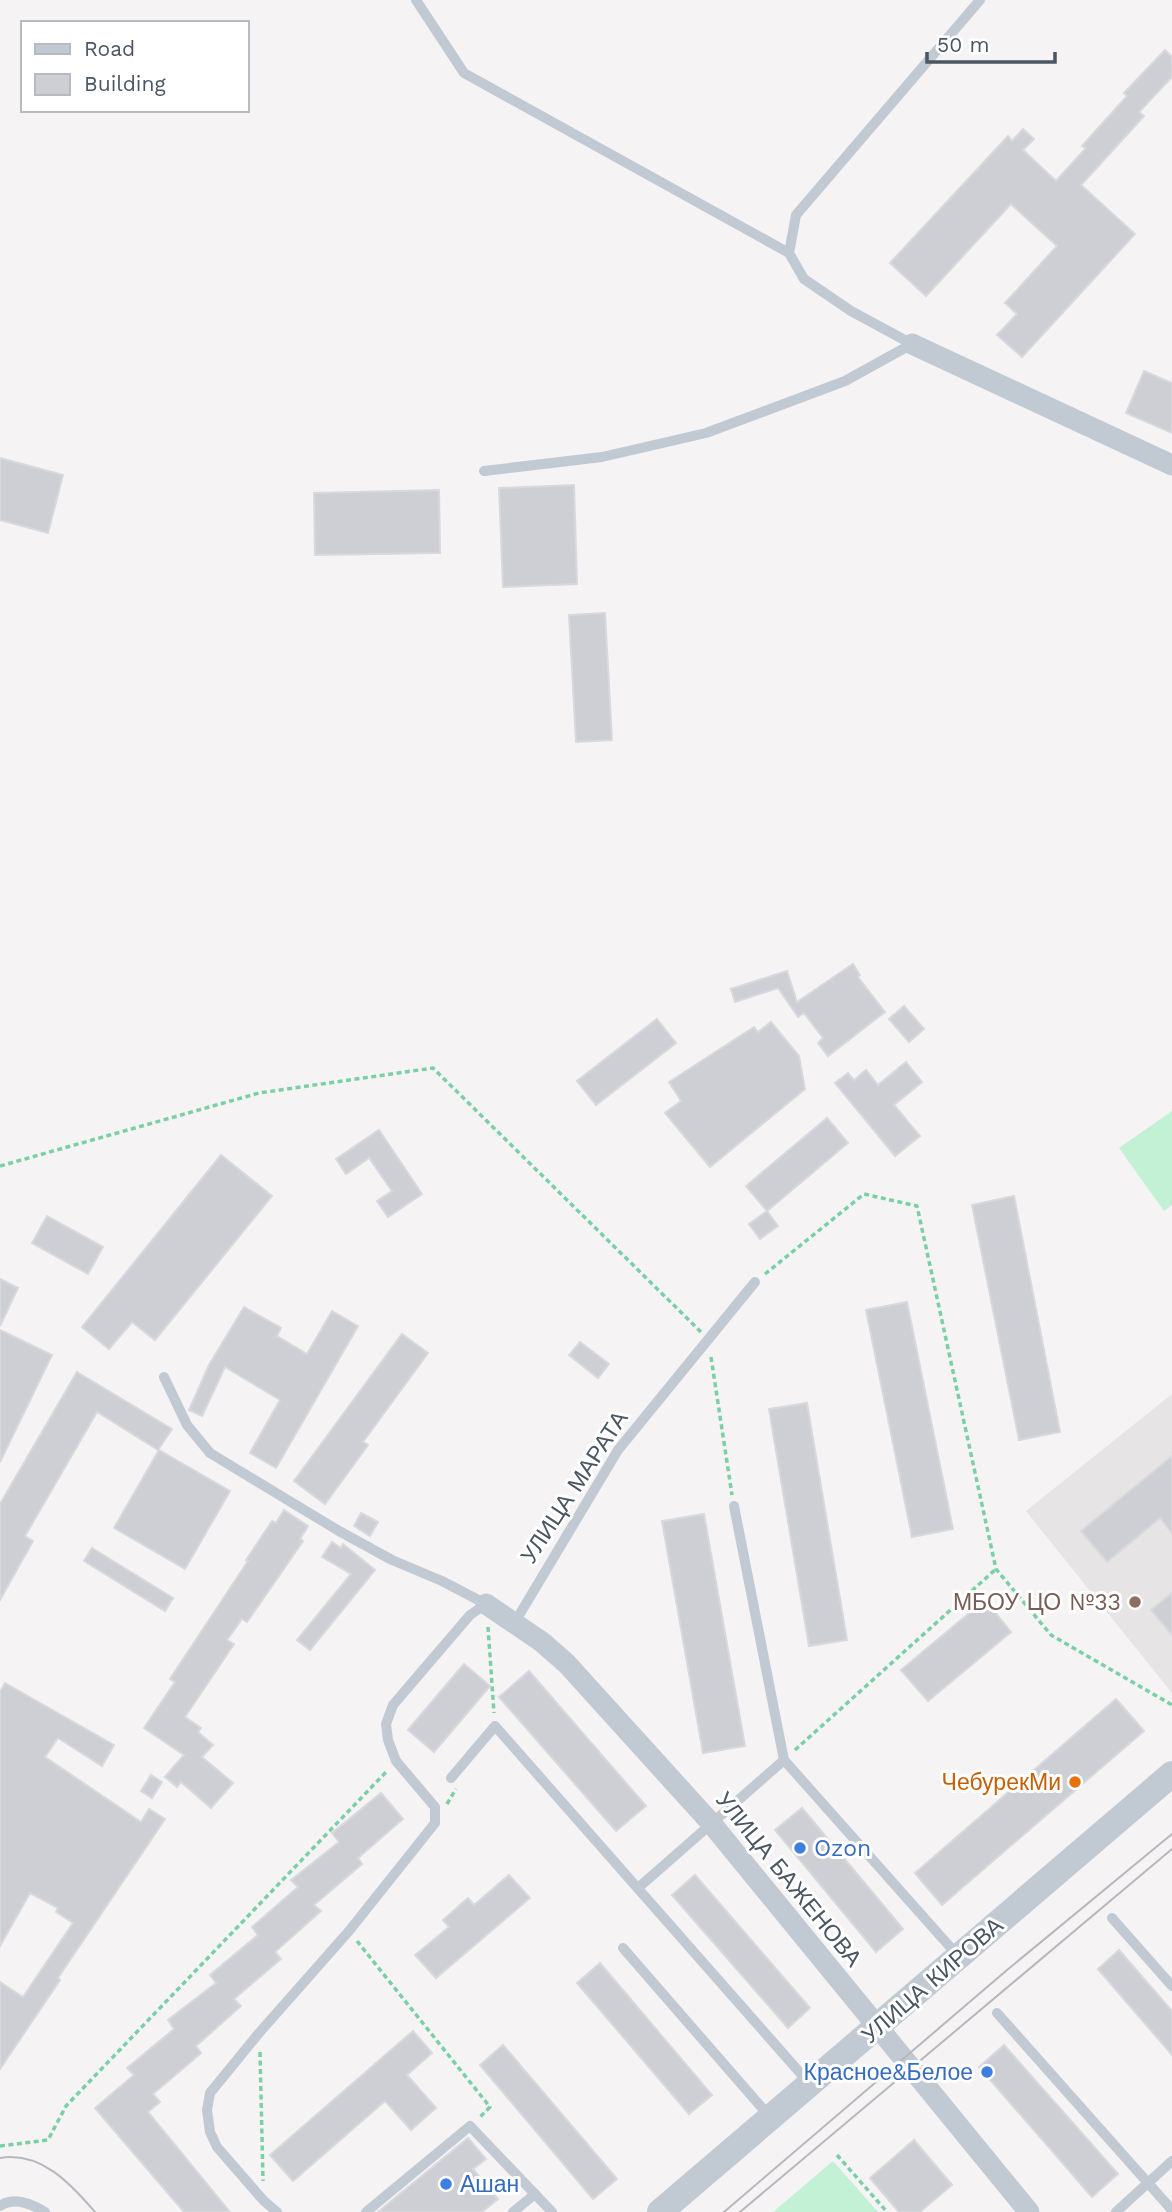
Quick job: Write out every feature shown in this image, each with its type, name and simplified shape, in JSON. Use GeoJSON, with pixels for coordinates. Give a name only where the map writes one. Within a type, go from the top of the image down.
{"type":"FeatureCollection","features":[{"type":"Feature","properties":{"kind":"street"},"geometry":{"type":"LineString","coordinates":[[912,344],[1172,464]]}},
{"type":"Feature","properties":{"kind":"street","name":"УЛИЦА БАЖЕНОВА"},"geometry":{"type":"LineString","coordinates":[[486,1604],[515,1622],[567,1664],[711,1823],[1028,2212]]}},
{"type":"Feature","properties":{"kind":"street","name":"УЛИЦА КИРОВА"},"geometry":{"type":"LineString","coordinates":[[660,2212],[1172,1774]]}},
{"type":"Feature","properties":{"kind":"lane"},"geometry":{"type":"LineString","coordinates":[[416,0],[464,73],[789,253],[804,279],[851,311],[912,344]]}},
{"type":"Feature","properties":{"kind":"lane"},"geometry":{"type":"LineString","coordinates":[[789,253],[796,215],[979,0]]}},
{"type":"Feature","properties":{"kind":"lane"},"geometry":{"type":"LineString","coordinates":[[484,471],[602,457],[706,433],[845,381],[912,344]]}},
{"type":"Feature","properties":{"kind":"lane","name":"УЛИЦА МАРАТА"},"geometry":{"type":"LineString","coordinates":[[515,1622],[618,1450],[755,1282]]}},
{"type":"Feature","properties":{"kind":"lane"},"geometry":{"type":"LineString","coordinates":[[164,1377],[187,1425],[210,1453],[391,1560],[442,1581],[486,1604],[470,1615],[393,1705],[386,1724],[388,1740],[396,1761],[435,1807],[435,1823],[349,1931],[210,2093],[207,2110],[209,2132],[217,2147],[277,2212]]}},
{"type":"Feature","properties":{"kind":"lane"},"geometry":{"type":"LineString","coordinates":[[734,1506],[784,1760],[959,1957]]}},
{"type":"Feature","properties":{"kind":"lane"},"geometry":{"type":"LineString","coordinates":[[451,1778],[495,1726],[811,2084]]}},
{"type":"Feature","properties":{"kind":"lane"},"geometry":{"type":"LineString","coordinates":[[638,1888],[784,1760]]}},
{"type":"Feature","properties":{"kind":"lane"},"geometry":{"type":"LineString","coordinates":[[1112,1918],[1172,1986]]}},
{"type":"Feature","properties":{"kind":"lane"},"geometry":{"type":"LineString","coordinates":[[623,1948],[771,2119]]}},
{"type":"Feature","properties":{"kind":"lane"},"geometry":{"type":"LineString","coordinates":[[997,2013],[1172,2210]]}},
{"type":"Feature","properties":{"kind":"lane"},"geometry":{"type":"LineString","coordinates":[[366,2212],[470,2126],[552,2212]]}},
{"type":"Feature","properties":{"kind":"lane"},"geometry":{"type":"LineString","coordinates":[[1116,2212],[1172,2161]]}},
{"type":"Feature","properties":{"kind":"lane"},"geometry":{"type":"LineString","coordinates":[[513,2212],[535,2194]]}},
{"type":"Feature","properties":{"kind":"lane"},"geometry":{"type":"LineString","coordinates":[[0,2206],[7,2201],[16,2201],[45,2212]]}},
{"type":"Feature","properties":{"kind":"path"},"geometry":{"type":"LineString","coordinates":[[0,1166],[259,1093],[433,1068],[708,1339],[734,1506]]}},
{"type":"Feature","properties":{"kind":"path"},"geometry":{"type":"LineString","coordinates":[[755,1282],[864,1194],[917,1206],[996,1569],[1051,1635],[1172,1705]]}},
{"type":"Feature","properties":{"kind":"path"},"geometry":{"type":"LineString","coordinates":[[784,1760],[996,1569]]}},
{"type":"Feature","properties":{"kind":"path"},"geometry":{"type":"LineString","coordinates":[[486,1604],[495,1726]]}},
{"type":"Feature","properties":{"kind":"path"},"geometry":{"type":"LineString","coordinates":[[0,2146],[48,2140],[66,2106],[396,1761]]}},
{"type":"Feature","properties":{"kind":"path"},"geometry":{"type":"LineString","coordinates":[[349,1931],[490,2107],[470,2126]]}},
{"type":"Feature","properties":{"kind":"path"},"geometry":{"type":"LineString","coordinates":[[259,2033],[264,2201]]}},
{"type":"Feature","properties":{"kind":"path"},"geometry":{"type":"LineString","coordinates":[[837,2155],[887,2212]]}},
{"type":"Feature","properties":{"kind":"shaded area","name":"МБОУ ЦО №33"},"geometry":{"type":"Polygon","coordinates":[[[1172,1394],[1172,1693],[1026,1511],[1172,1394]]]}},
{"type":"Feature","properties":{"kind":"green space"},"geometry":{"type":"Polygon","coordinates":[[[1172,1111],[1172,1205],[1164,1211],[1119,1148],[1172,1111]]]}},
{"type":"Feature","properties":{"kind":"green space"},"geometry":{"type":"Polygon","coordinates":[[[833,2161],[878,2212],[773,2212],[833,2161]]]}},
{"type":"Feature","properties":{"kind":"building"},"geometry":{"type":"Polygon","coordinates":[[[1165,50],[1172,57],[1172,77],[1139,112],[1144,116],[1081,185],[1135,234],[1022,357],[997,335],[1017,314],[1005,303],[1057,246],[1011,204],[926,296],[890,263],[1008,136],[1012,141],[1023,129],[1034,139],[1023,150],[1056,181],[1086,148],[1082,146],[1127,96],[1124,93],[1165,50]]]}},
{"type":"Feature","properties":{"kind":"building"},"geometry":{"type":"Polygon","coordinates":[[[1144,371],[1172,383],[1172,433],[1126,413],[1144,371]]]}},
{"type":"Feature","properties":{"kind":"building"},"geometry":{"type":"Polygon","coordinates":[[[0,458],[63,475],[48,533],[0,520],[0,458]]]}},
{"type":"Feature","properties":{"kind":"building"},"geometry":{"type":"Polygon","coordinates":[[[574,485],[577,584],[503,587],[499,488],[574,485]]]}},
{"type":"Feature","properties":{"kind":"building"},"geometry":{"type":"Polygon","coordinates":[[[439,490],[440,553],[315,555],[314,493],[439,490]]]}},
{"type":"Feature","properties":{"kind":"building"},"geometry":{"type":"Polygon","coordinates":[[[605,613],[612,740],[576,742],[569,615],[605,613]]]}},
{"type":"Feature","properties":{"kind":"building"},"geometry":{"type":"Polygon","coordinates":[[[853,964],[860,975],[858,977],[885,1012],[828,1056],[818,1043],[823,1038],[804,1013],[798,1017],[778,988],[735,1002],[731,989],[787,971],[797,1002],[853,964]]]}},
{"type":"Feature","properties":{"kind":"building"},"geometry":{"type":"Polygon","coordinates":[[[904,1006],[924,1029],[909,1042],[889,1019],[904,1006]]]}},
{"type":"Feature","properties":{"kind":"building"},"geometry":{"type":"Polygon","coordinates":[[[657,1019],[676,1043],[596,1105],[577,1081],[657,1019]]]}},
{"type":"Feature","properties":{"kind":"building"},"geometry":{"type":"Polygon","coordinates":[[[771,1022],[799,1056],[805,1089],[710,1167],[665,1113],[681,1101],[669,1082],[754,1027],[758,1032],[771,1022]]]}},
{"type":"Feature","properties":{"kind":"building"},"geometry":{"type":"Polygon","coordinates":[[[906,1062],[922,1082],[894,1105],[920,1136],[895,1156],[835,1083],[848,1073],[854,1080],[866,1070],[878,1085],[906,1062]]]}},
{"type":"Feature","properties":{"kind":"building"},"geometry":{"type":"Polygon","coordinates":[[[827,1118],[848,1143],[767,1211],[746,1186],[827,1118]]]}},
{"type":"Feature","properties":{"kind":"building"},"geometry":{"type":"Polygon","coordinates":[[[379,1130],[422,1194],[388,1217],[377,1201],[392,1191],[369,1158],[346,1174],[336,1159],[379,1130]]]}},
{"type":"Feature","properties":{"kind":"building"},"geometry":{"type":"Polygon","coordinates":[[[221,1155],[272,1196],[155,1340],[132,1322],[109,1349],[82,1327],[221,1155]]]}},
{"type":"Feature","properties":{"kind":"building"},"geometry":{"type":"Polygon","coordinates":[[[1014,1196],[1060,1432],[1019,1440],[972,1205],[1014,1196]]]}},
{"type":"Feature","properties":{"kind":"building"},"geometry":{"type":"Polygon","coordinates":[[[767,1211],[778,1226],[760,1239],[749,1224],[767,1211]]]}},
{"type":"Feature","properties":{"kind":"building"},"geometry":{"type":"Polygon","coordinates":[[[47,1216],[103,1247],[88,1274],[32,1243],[47,1216]]]}},
{"type":"Feature","properties":{"kind":"building"},"geometry":{"type":"Polygon","coordinates":[[[0,1279],[18,1288],[0,1326],[0,1279]]]}},
{"type":"Feature","properties":{"kind":"building"},"geometry":{"type":"Polygon","coordinates":[[[907,1302],[953,1529],[912,1537],[866,1310],[907,1302]]]}},
{"type":"Feature","properties":{"kind":"building"},"geometry":{"type":"Polygon","coordinates":[[[244,1307],[281,1328],[277,1336],[307,1354],[332,1311],[358,1326],[276,1468],[250,1453],[280,1400],[225,1367],[202,1416],[189,1410],[209,1365],[244,1307]]]}},
{"type":"Feature","properties":{"kind":"building"},"geometry":{"type":"Polygon","coordinates":[[[0,1330],[52,1355],[0,1462],[0,1330]]]}},
{"type":"Feature","properties":{"kind":"building"},"geometry":{"type":"Polygon","coordinates":[[[402,1334],[428,1353],[363,1442],[368,1445],[325,1504],[294,1481],[402,1334]]]}},
{"type":"Feature","properties":{"kind":"building"},"geometry":{"type":"Polygon","coordinates":[[[580,1342],[609,1364],[598,1378],[569,1355],[580,1342]]]}},
{"type":"Feature","properties":{"kind":"building"},"geometry":{"type":"Polygon","coordinates":[[[77,1372],[172,1429],[158,1450],[97,1412],[25,1536],[33,1541],[0,1600],[0,1504],[77,1372]]]}},
{"type":"Feature","properties":{"kind":"building"},"geometry":{"type":"Polygon","coordinates":[[[807,1403],[847,1640],[809,1646],[769,1409],[807,1403]]]}},
{"type":"Feature","properties":{"kind":"building"},"geometry":{"type":"Polygon","coordinates":[[[159,1450],[230,1491],[185,1569],[114,1528],[159,1450]]]}},
{"type":"Feature","properties":{"kind":"building"},"geometry":{"type":"Polygon","coordinates":[[[1172,1456],[1172,1533],[1160,1518],[1107,1562],[1081,1531],[1172,1456]]]}},
{"type":"Feature","properties":{"kind":"building"},"geometry":{"type":"Polygon","coordinates":[[[284,1510],[308,1526],[300,1539],[303,1541],[247,1622],[242,1619],[227,1640],[234,1644],[185,1717],[201,1728],[198,1732],[213,1745],[202,1757],[233,1783],[211,1808],[181,1782],[177,1787],[165,1777],[184,1755],[144,1728],[175,1682],[170,1679],[248,1561],[246,1560],[272,1521],[276,1523],[284,1510]]]}},
{"type":"Feature","properties":{"kind":"building"},"geometry":{"type":"Polygon","coordinates":[[[361,1513],[378,1522],[370,1536],[354,1526],[361,1513]]]}},
{"type":"Feature","properties":{"kind":"building"},"geometry":{"type":"Polygon","coordinates":[[[704,1514],[745,1746],[703,1753],[662,1521],[704,1514]]]}},
{"type":"Feature","properties":{"kind":"building"},"geometry":{"type":"Polygon","coordinates":[[[332,1542],[341,1548],[343,1544],[375,1570],[310,1650],[297,1640],[351,1574],[322,1557],[332,1542]]]}},
{"type":"Feature","properties":{"kind":"building"},"geometry":{"type":"Polygon","coordinates":[[[92,1548],[173,1598],[165,1611],[84,1561],[92,1548]]]}},
{"type":"Feature","properties":{"kind":"building"},"geometry":{"type":"Polygon","coordinates":[[[1172,1593],[1172,1635],[1151,1610],[1172,1593]]]}},
{"type":"Feature","properties":{"kind":"building"},"geometry":{"type":"Polygon","coordinates":[[[985,1600],[1011,1632],[928,1701],[901,1670],[985,1600]]]}},
{"type":"Feature","properties":{"kind":"building"},"geometry":{"type":"Polygon","coordinates":[[[464,1664],[490,1686],[434,1752],[408,1730],[464,1664]]]}},
{"type":"Feature","properties":{"kind":"building"},"geometry":{"type":"Polygon","coordinates":[[[529,1671],[646,1806],[616,1831],[499,1697],[529,1671]]]}},
{"type":"Feature","properties":{"kind":"building"},"geometry":{"type":"Polygon","coordinates":[[[5,1683],[114,1745],[102,1766],[58,1738],[45,1757],[141,1822],[149,1809],[165,1819],[0,2069],[0,1982],[23,1997],[73,1923],[56,1912],[58,1908],[30,1893],[0,1946],[0,1692],[5,1683]]]}},
{"type":"Feature","properties":{"kind":"building"},"geometry":{"type":"Polygon","coordinates":[[[1116,1699],[1144,1731],[942,1905],[915,1873],[1116,1699]]]}},
{"type":"Feature","properties":{"kind":"building"},"geometry":{"type":"Polygon","coordinates":[[[151,1775],[162,1782],[152,1798],[141,1791],[151,1775]]]}},
{"type":"Feature","properties":{"kind":"building"},"geometry":{"type":"Polygon","coordinates":[[[381,1793],[403,1819],[358,1858],[362,1864],[314,1905],[321,1911],[275,1952],[281,1959],[234,1999],[241,2006],[196,2046],[201,2053],[153,2094],[160,2102],[148,2112],[230,2212],[184,2212],[95,2108],[134,2075],[127,2068],[174,2029],[168,2020],[216,1983],[210,1975],[258,1935],[252,1927],[298,1887],[291,1880],[339,1842],[332,1833],[381,1793]]]}},
{"type":"Feature","properties":{"kind":"building"},"geometry":{"type":"Polygon","coordinates":[[[802,1808],[903,1929],[876,1952],[775,1830],[802,1808]]]}},
{"type":"Feature","properties":{"kind":"building"},"geometry":{"type":"Polygon","coordinates":[[[509,1875],[530,1898],[436,1978],[415,1955],[449,1927],[443,1920],[468,1898],[474,1905],[509,1875]]]}},
{"type":"Feature","properties":{"kind":"building"},"geometry":{"type":"Polygon","coordinates":[[[695,1875],[810,2008],[788,2028],[672,1895],[695,1875]]]}},
{"type":"Feature","properties":{"kind":"building"},"geometry":{"type":"Polygon","coordinates":[[[1119,1950],[1172,2011],[1172,2055],[1098,1969],[1119,1950]]]}},
{"type":"Feature","properties":{"kind":"building"},"geometry":{"type":"Polygon","coordinates":[[[600,1963],[712,2095],[689,2114],[577,1983],[600,1963]]]}},
{"type":"Feature","properties":{"kind":"building"},"geometry":{"type":"Polygon","coordinates":[[[413,2031],[432,2053],[407,2075],[436,2108],[411,2130],[385,2101],[293,2181],[270,2155],[413,2031]]]}},
{"type":"Feature","properties":{"kind":"building"},"geometry":{"type":"Polygon","coordinates":[[[503,2045],[617,2179],[593,2199],[480,2065],[503,2045]]]}},
{"type":"Feature","properties":{"kind":"building"},"geometry":{"type":"Polygon","coordinates":[[[1004,2045],[1118,2174],[1092,2197],[979,2067],[1004,2045]]]}},
{"type":"Feature","properties":{"kind":"building","name":"Ашан"},"geometry":{"type":"Polygon","coordinates":[[[468,2138],[486,2159],[473,2169],[498,2199],[482,2212],[378,2212],[468,2138]]]}},
{"type":"Feature","properties":{"kind":"building"},"geometry":{"type":"Polygon","coordinates":[[[914,2140],[952,2185],[920,2212],[899,2212],[870,2178],[914,2140]]]}},
{"type":"Feature","properties":{"kind":"tram line"},"geometry":{"type":"LineString","coordinates":[[724,2212],[1007,1970],[1172,1834]]}},
{"type":"Feature","properties":{"kind":"tram line"},"geometry":{"type":"LineString","coordinates":[[740,2212],[1172,1849]]}},
{"type":"Feature","properties":{"kind":"tram line"},"geometry":{"type":"LineString","coordinates":[[0,2158],[15,2157],[42,2165],[65,2181],[95,2212]]}},
{"type":"Feature","properties":{"kind":"place","name":"МБОУ ЦО №33"},"geometry":{"type":"Point","coordinates":[1135,1602]}},
{"type":"Feature","properties":{"kind":"place","name":"ЧебурекМи"},"geometry":{"type":"Point","coordinates":[1075,1782]}},
{"type":"Feature","properties":{"kind":"place","name":"Ozon"},"geometry":{"type":"Point","coordinates":[800,1848]}},
{"type":"Feature","properties":{"kind":"place","name":"Красное&Белое"},"geometry":{"type":"Point","coordinates":[987,2072]}},
{"type":"Feature","properties":{"kind":"place","name":"Ашан"},"geometry":{"type":"Point","coordinates":[446,2184]}}]}
